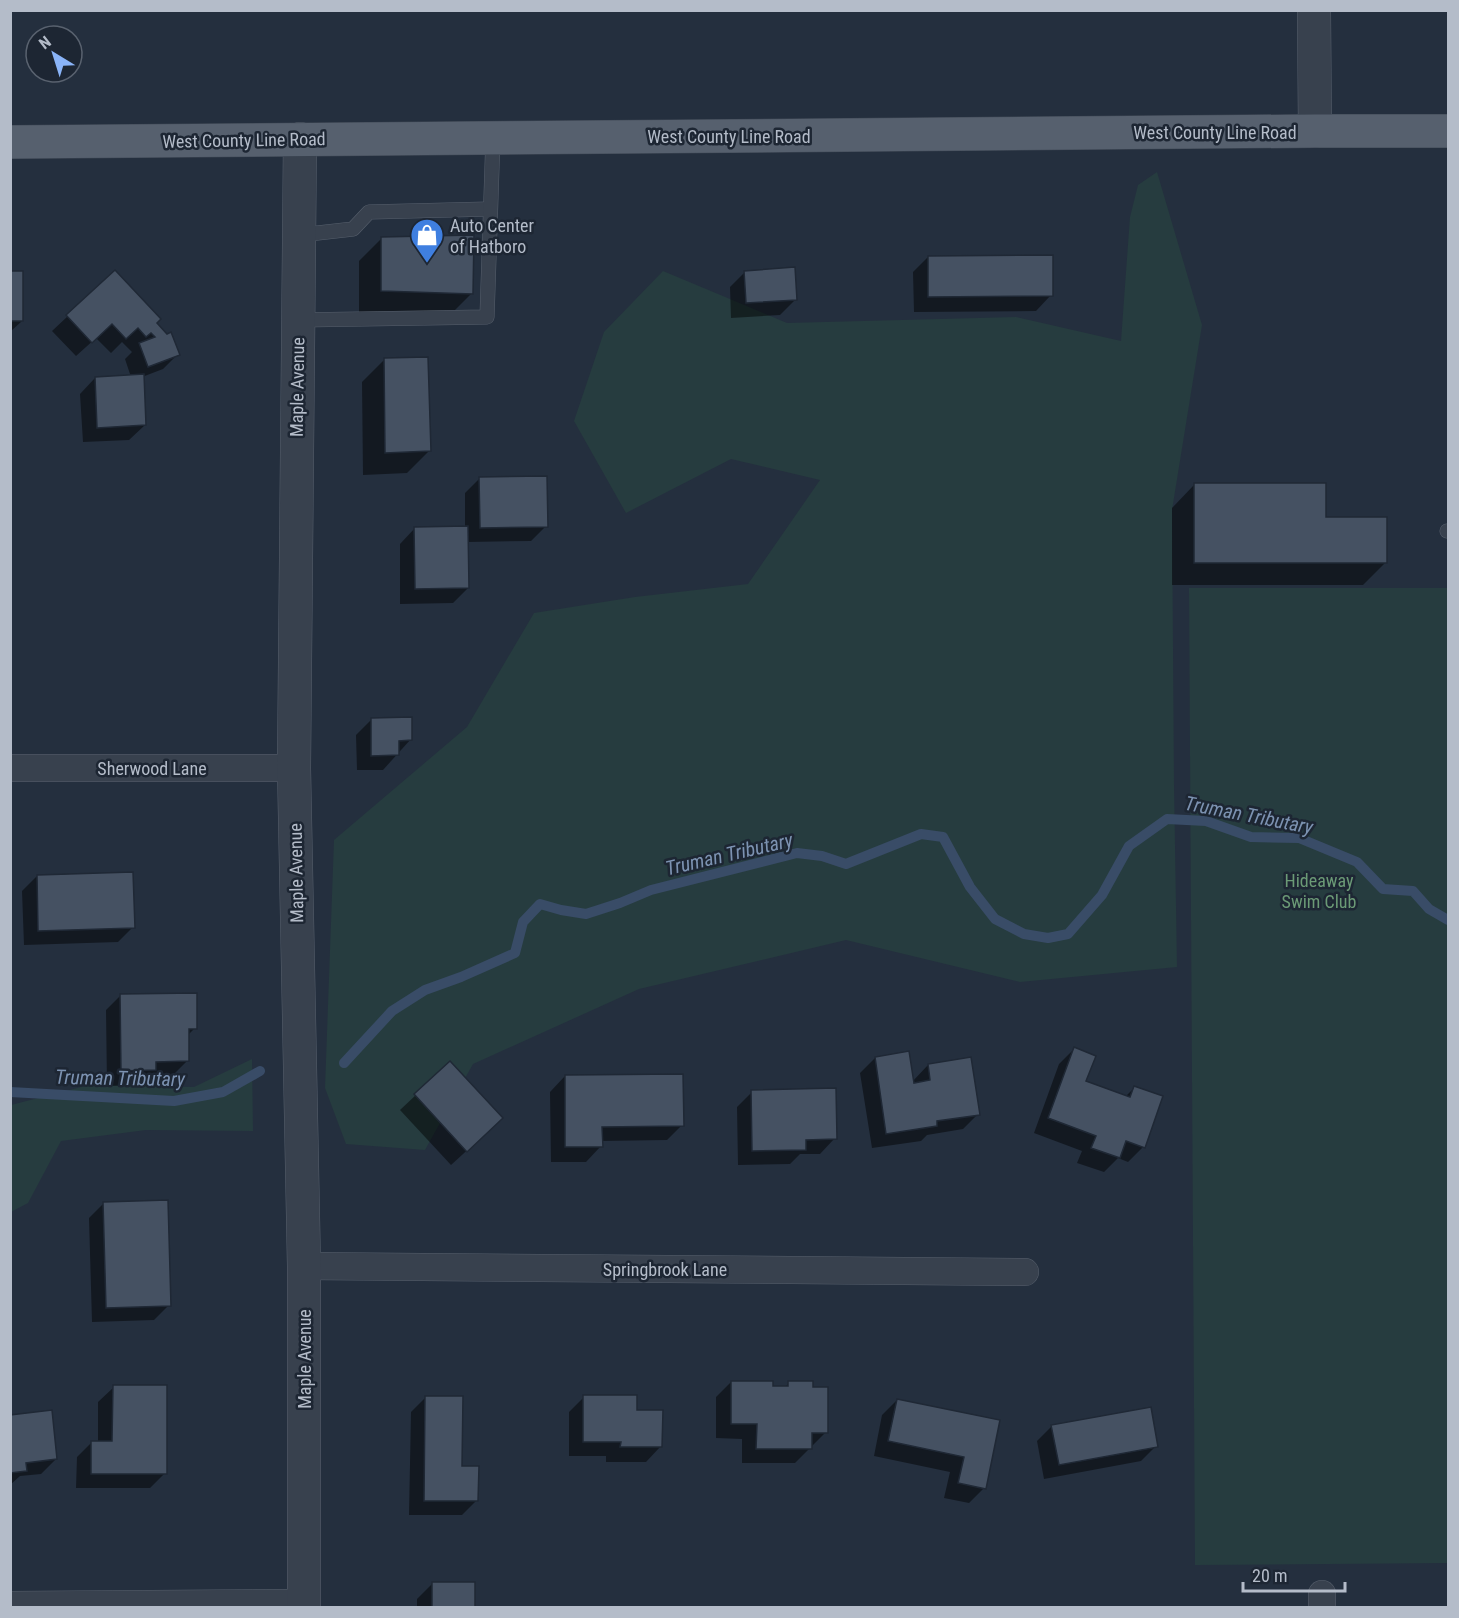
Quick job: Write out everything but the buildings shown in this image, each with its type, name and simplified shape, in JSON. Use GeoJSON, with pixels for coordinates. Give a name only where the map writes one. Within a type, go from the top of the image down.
{"type":"FeatureCollection","features":[{"type":"Feature","properties":{"kind":"main road","name":"West County Line Road"},"geometry":{"type":"LineString","coordinates":[[10,142],[1449,131]]}},
{"type":"Feature","properties":{"kind":"street"},"geometry":{"type":"LineString","coordinates":[[1314,10],[1315,131]]}},
{"type":"Feature","properties":{"kind":"street","name":"Maple Avenue"},"geometry":{"type":"LineString","coordinates":[[300,139],[294,768],[304,1266],[304,1605]]}},
{"type":"Feature","properties":{"kind":"street","name":"Sherwood Lane"},"geometry":{"type":"LineString","coordinates":[[10,768],[294,768]]}},
{"type":"Feature","properties":{"kind":"street","name":"Springbrook Lane"},"geometry":{"type":"LineString","coordinates":[[304,1266],[1025,1272]]}},
{"type":"Feature","properties":{"kind":"street"},"geometry":{"type":"LineString","coordinates":[[10,1605],[304,1605]]}},
{"type":"Feature","properties":{"kind":"lane"},"geometry":{"type":"LineString","coordinates":[[298,320],[487,317],[493,138]]}},
{"type":"Feature","properties":{"kind":"lane"},"geometry":{"type":"LineString","coordinates":[[300,235],[353,229],[369,212],[489,209]]}},
{"type":"Feature","properties":{"kind":"green space"},"geometry":{"type":"Polygon","coordinates":[[[1157,172],[1202,325],[1172,510],[1177,967],[1020,982],[846,940],[639,989],[473,1064],[425,1150],[346,1144],[325,1088],[334,840],[467,727],[534,613],[635,597],[748,584],[820,480],[731,459],[626,513],[574,421],[604,332],[663,271],[787,323],[1016,317],[1121,341],[1130,217],[1138,185],[1157,172]]]}},
{"type":"Feature","properties":{"kind":"green space","name":"Hideaway Swim Club"},"geometry":{"type":"Polygon","coordinates":[[[1189,588],[1448,588],[1448,1563],[1195,1565],[1189,588]]]}},
{"type":"Feature","properties":{"kind":"green space"},"geometry":{"type":"Polygon","coordinates":[[[252,1059],[253,1131],[146,1130],[61,1141],[28,1203],[11,1212],[11,1105],[89,1085],[194,1087],[252,1059]]]}},
{"type":"Feature","properties":{"kind":"waterway","name":"Truman Tributary"},"geometry":{"type":"LineString","coordinates":[[344,1063],[392,1011],[425,990],[515,953],[523,922],[540,904],[586,914],[651,890],[797,853],[822,856],[846,864],[921,834],[943,837],[970,887],[995,919],[1024,934],[1048,938],[1068,934],[1102,895],[1129,846],[1167,819],[1206,821],[1251,837],[1299,838],[1357,862],[1383,889],[1413,891],[1429,909],[1448,920]]}},
{"type":"Feature","properties":{"kind":"waterway","name":"Truman Tributary"},"geometry":{"type":"LineString","coordinates":[[10,1092],[174,1101],[223,1092],[260,1071]]}},
{"type":"Feature","properties":{"kind":"place","name":"Auto Center of Hatboro"},"geometry":{"type":"Point","coordinates":[427,264]}}]}
